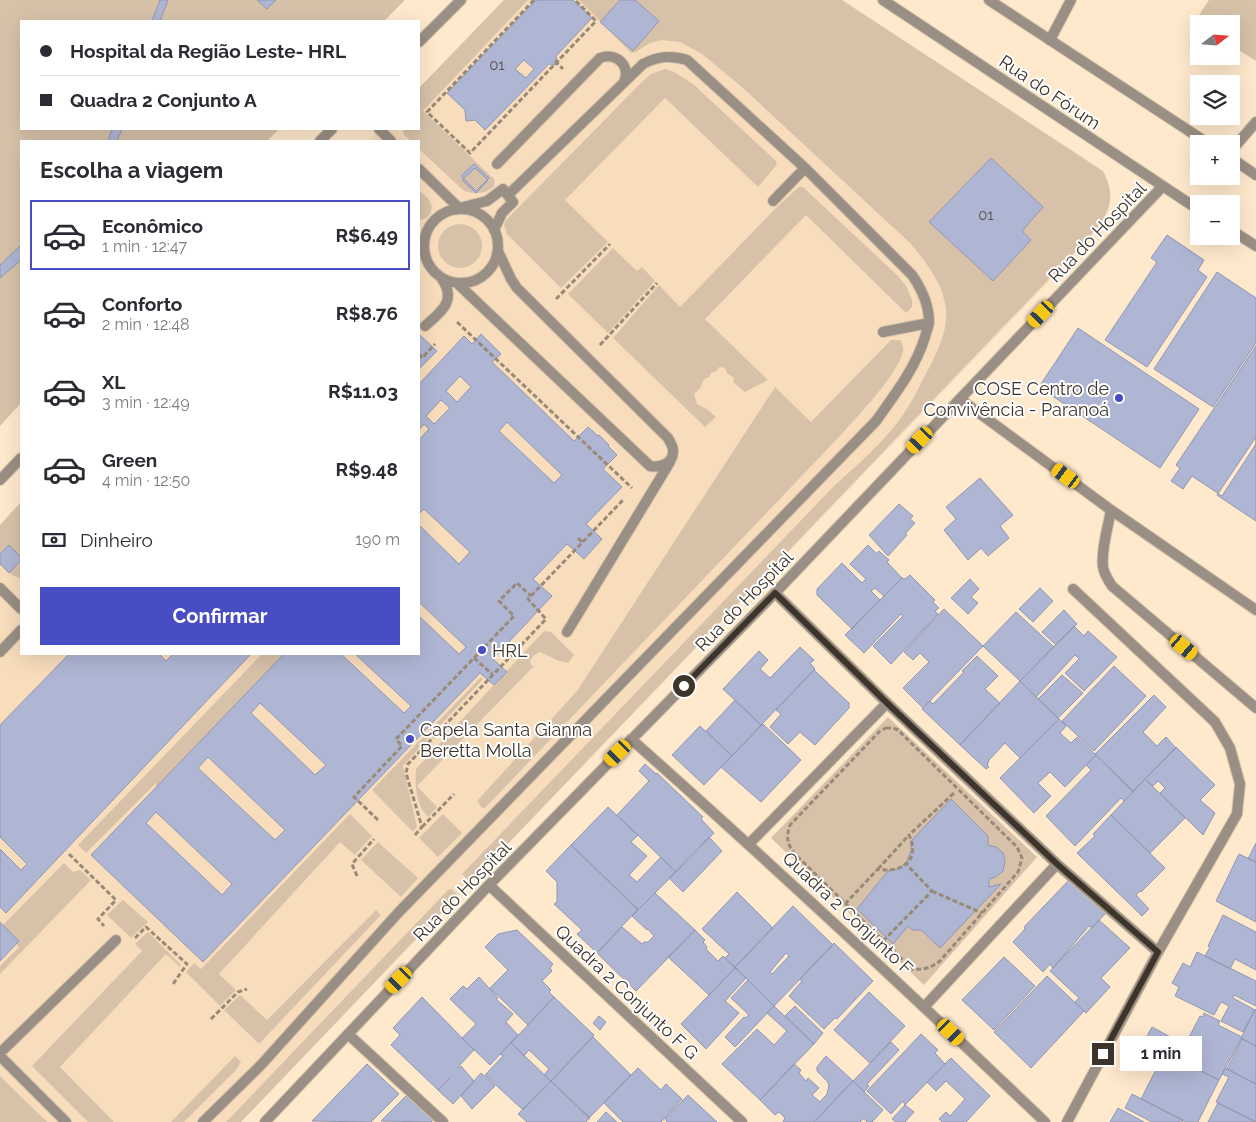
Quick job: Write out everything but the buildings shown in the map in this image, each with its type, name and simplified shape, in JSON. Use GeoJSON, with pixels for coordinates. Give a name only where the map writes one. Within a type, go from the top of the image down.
{"type":"FeatureCollection","features":[{"type":"Feature","properties":{"kind":"street"},"geometry":{"type":"LineString","coordinates":[[420,41],[461,0]]}},
{"type":"Feature","properties":{"kind":"street","name":"Rua do Fórum"},"geometry":{"type":"LineString","coordinates":[[884,0],[1190,204]]}},
{"type":"Feature","properties":{"kind":"street"},"geometry":{"type":"LineString","coordinates":[[989,0],[1196,135]]}},
{"type":"Feature","properties":{"kind":"street"},"geometry":{"type":"LineString","coordinates":[[1050,40],[1071,0]]}},
{"type":"Feature","properties":{"kind":"street"},"geometry":{"type":"LineString","coordinates":[[498,164],[600,58],[613,57],[624,66],[626,70],[624,82]]}},
{"type":"Feature","properties":{"kind":"street"},"geometry":{"type":"LineString","coordinates":[[203,1122],[261,1065],[398,913],[876,421],[905,381],[920,350],[929,322],[926,300],[912,275],[804,168],[687,60],[659,57],[643,64],[508,196]]}},
{"type":"Feature","properties":{"kind":"street"},"geometry":{"type":"LineString","coordinates":[[1240,141],[1256,122]]}},
{"type":"Feature","properties":{"kind":"street"},"geometry":{"type":"LineString","coordinates":[[321,140],[331,130]]}},
{"type":"Feature","properties":{"kind":"street"},"geometry":{"type":"LineString","coordinates":[[380,130],[390,140]]}},
{"type":"Feature","properties":{"kind":"street"},"geometry":{"type":"LineString","coordinates":[[1240,164],[1256,175]]}},
{"type":"Feature","properties":{"kind":"street"},"geometry":{"type":"LineString","coordinates":[[773,201],[804,168]]}},
{"type":"Feature","properties":{"kind":"street"},"geometry":{"type":"LineString","coordinates":[[420,169],[459,208],[472,210],[484,216],[498,238],[498,251],[495,263],[487,274],[476,281],[458,284],[442,278],[432,271],[423,262],[421,247],[428,226],[446,211],[459,208],[487,201],[503,189],[513,202],[502,212],[494,230]]}},
{"type":"Feature","properties":{"kind":"street","name":"Rua do Hospital"},"geometry":{"type":"LineString","coordinates":[[265,1122],[489,885],[775,593],[1162,187]]}},
{"type":"Feature","properties":{"kind":"street"},"geometry":{"type":"LineString","coordinates":[[1240,236],[1256,246]]}},
{"type":"Feature","properties":{"kind":"street"},"geometry":{"type":"LineString","coordinates":[[498,251],[517,288],[668,438],[673,449],[672,459],[567,632]]}},
{"type":"Feature","properties":{"kind":"street"},"geometry":{"type":"LineString","coordinates":[[425,326],[443,310],[449,297],[448,289],[442,278]]}},
{"type":"Feature","properties":{"kind":"street"},"geometry":{"type":"LineString","coordinates":[[458,284],[650,466],[658,468],[672,459]]}},
{"type":"Feature","properties":{"kind":"street"},"geometry":{"type":"LineString","coordinates":[[883,332],[929,322]]}},
{"type":"Feature","properties":{"kind":"street"},"geometry":{"type":"LineString","coordinates":[[960,399],[1111,510],[1256,610]]}},
{"type":"Feature","properties":{"kind":"street"},"geometry":{"type":"LineString","coordinates":[[0,480],[20,459]]}},
{"type":"Feature","properties":{"kind":"street"},"geometry":{"type":"LineString","coordinates":[[1111,510],[1103,567],[1112,586],[1256,708]]}},
{"type":"Feature","properties":{"kind":"street"},"geometry":{"type":"LineString","coordinates":[[0,588],[20,608]]}},
{"type":"Feature","properties":{"kind":"street"},"geometry":{"type":"LineString","coordinates":[[1067,1122],[1158,952],[1237,814],[1240,784],[1230,748],[1214,722],[1073,589]]}},
{"type":"Feature","properties":{"kind":"street"},"geometry":{"type":"LineString","coordinates":[[775,593],[887,703],[1057,864],[1158,952]]}},
{"type":"Feature","properties":{"kind":"street"},"geometry":{"type":"LineString","coordinates":[[0,652],[20,631]]}},
{"type":"Feature","properties":{"kind":"street"},"geometry":{"type":"LineString","coordinates":[[750,844],[887,703]]}},
{"type":"Feature","properties":{"kind":"street","name":"Quadra 2 Conjunto F"},"geometry":{"type":"LineString","coordinates":[[631,739],[750,844],[925,1006],[1045,1122]]}},
{"type":"Feature","properties":{"kind":"street"},"geometry":{"type":"LineString","coordinates":[[925,1006],[1057,864]]}},
{"type":"Feature","properties":{"kind":"street","name":"Quadra 2 Conjunto F G"},"geometry":{"type":"LineString","coordinates":[[489,885],[742,1122]]}},
{"type":"Feature","properties":{"kind":"street"},"geometry":{"type":"LineString","coordinates":[[66,1122],[0,1054],[116,940]]}},
{"type":"Feature","properties":{"kind":"street"},"geometry":{"type":"LineString","coordinates":[[348,1034],[443,1122]]}},
{"type":"Feature","properties":{"kind":"path"},"geometry":{"type":"LineString","coordinates":[[534,0],[428,112],[470,153],[596,21],[575,0]]}},
{"type":"Feature","properties":{"kind":"path"},"geometry":{"type":"LineString","coordinates":[[542,313],[610,244]]}},
{"type":"Feature","properties":{"kind":"path"},"geometry":{"type":"LineString","coordinates":[[588,358],[657,283]]}},
{"type":"Feature","properties":{"kind":"path"},"geometry":{"type":"LineString","coordinates":[[457,322],[633,489]]}},
{"type":"Feature","properties":{"kind":"path"},"geometry":{"type":"LineString","coordinates":[[420,355],[422,358],[436,344]]}},
{"type":"Feature","properties":{"kind":"path"},"geometry":{"type":"LineString","coordinates":[[422,827],[406,773],[408,764],[546,618],[528,599],[626,496]]}},
{"type":"Feature","properties":{"kind":"path"},"geometry":{"type":"LineString","coordinates":[[578,538],[582,542]]}},
{"type":"Feature","properties":{"kind":"path"},"geometry":{"type":"LineString","coordinates":[[378,820],[354,797],[402,746],[396,739],[514,616],[499,601],[517,583],[531,596]]}},
{"type":"Feature","properties":{"kind":"path"},"geometry":{"type":"LineString","coordinates":[[474,658],[492,674]]}},
{"type":"Feature","properties":{"kind":"path"},"geometry":{"type":"LineString","coordinates":[[893,728],[898,730],[958,789],[1017,847],[1022,855],[1022,863],[1018,872],[940,962],[932,968],[912,969],[794,853],[788,844],[787,834],[790,825],[880,731],[893,728]]}},
{"type":"Feature","properties":{"kind":"path"},"geometry":{"type":"LineString","coordinates":[[845,904],[909,835],[958,789]]}},
{"type":"Feature","properties":{"kind":"path"},"geometry":{"type":"LineString","coordinates":[[415,835],[454,794]]}},
{"type":"Feature","properties":{"kind":"path"},"geometry":{"type":"LineString","coordinates":[[878,869],[896,870],[910,861],[914,851],[909,835]]}},
{"type":"Feature","properties":{"kind":"path"},"geometry":{"type":"LineString","coordinates":[[357,876],[352,864],[374,839]]}},
{"type":"Feature","properties":{"kind":"path"},"geometry":{"type":"LineString","coordinates":[[69,854],[110,891],[116,900],[98,919],[116,940]]}},
{"type":"Feature","properties":{"kind":"path"},"geometry":{"type":"LineString","coordinates":[[906,864],[932,891],[982,913]]}},
{"type":"Feature","properties":{"kind":"path"},"geometry":{"type":"LineString","coordinates":[[883,941],[932,891]]}},
{"type":"Feature","properties":{"kind":"path"},"geometry":{"type":"LineString","coordinates":[[148,929],[187,964],[174,984]]}},
{"type":"Feature","properties":{"kind":"path"},"geometry":{"type":"LineString","coordinates":[[211,1019],[238,992],[247,989]]}},
{"type":"Feature","properties":{"kind":"shaded area"},"geometry":{"type":"Polygon","coordinates":[[[0,0],[405,0],[385,20],[20,20],[20,130],[278,130],[268,140],[20,140],[20,404],[0,426],[0,0]]]}},
{"type":"Feature","properties":{"kind":"shaded area"},"geometry":{"type":"Polygon","coordinates":[[[504,0],[796,0],[1051,168],[1083,246],[241,1122],[0,1122],[0,525],[20,503],[20,655],[420,655],[420,140],[369,140],[379,130],[420,130],[420,87],[504,0]]]}},
{"type":"Feature","properties":{"kind":"shaded area"},"geometry":{"type":"Polygon","coordinates":[[[504,0],[528,0],[423,111],[495,180],[494,186],[491,189],[480,193],[464,191],[420,150],[420,140],[410,140],[404,135],[403,130],[420,130],[420,87],[504,0]]]}},
{"type":"Feature","properties":{"kind":"shaded area"},"geometry":{"type":"Polygon","coordinates":[[[579,0],[842,0],[1103,171],[1109,188],[1110,202],[1105,216],[1095,231],[471,882],[462,874],[834,486],[888,434],[903,415],[917,392],[939,347],[946,317],[944,299],[938,282],[928,265],[910,243],[743,88],[702,54],[680,42],[662,40],[650,43],[631,53],[579,0]]]}},
{"type":"Feature","properties":{"kind":"shaded area"},"geometry":{"type":"Polygon","coordinates":[[[1209,0],[1256,0],[1256,61],[1240,51],[1240,15],[1199,15],[1209,0]]]}},
{"type":"Feature","properties":{"kind":"shaded area"},"geometry":{"type":"Polygon","coordinates":[[[665,69],[674,72],[693,84],[777,163],[758,187],[665,98],[565,200],[608,242],[561,288],[507,234],[504,225],[506,220],[642,82],[651,74],[665,69]]]}},
{"type":"Feature","properties":{"kind":"shaded area"},"geometry":{"type":"Polygon","coordinates":[[[799,187],[803,187],[898,276],[906,286],[912,300],[912,307],[906,313],[806,215],[705,319],[768,380],[745,392],[733,382],[734,378],[727,373],[725,368],[719,367],[717,371],[704,379],[700,388],[694,394],[697,404],[707,409],[716,417],[705,427],[613,338],[659,285],[680,307],[778,206],[799,187]]]}},
{"type":"Feature","properties":{"kind":"shaded area"},"geometry":{"type":"Polygon","coordinates":[[[420,191],[432,206],[429,216],[420,220],[420,191]]]}},
{"type":"Feature","properties":{"kind":"shaded area"},"geometry":{"type":"Polygon","coordinates":[[[456,224],[464,224],[476,230],[482,246],[476,262],[464,268],[456,268],[444,262],[438,250],[438,242],[444,230],[456,224]]]}},
{"type":"Feature","properties":{"kind":"shaded area"},"geometry":{"type":"Polygon","coordinates":[[[613,248],[637,271],[642,267],[655,281],[608,333],[568,294],[613,248]]]}},
{"type":"Feature","properties":{"kind":"shaded area"},"geometry":{"type":"Polygon","coordinates":[[[891,340],[900,340],[902,344],[903,350],[900,361],[885,384],[864,409],[485,808],[482,808],[477,801],[577,691],[775,387],[811,422],[891,340]]]}},
{"type":"Feature","properties":{"kind":"shaded area"},"geometry":{"type":"Polygon","coordinates":[[[20,503],[20,579],[12,575],[0,563],[0,525],[20,503]]]}},
{"type":"Feature","properties":{"kind":"shaded area"},"geometry":{"type":"Polygon","coordinates":[[[546,631],[551,632],[574,655],[568,663],[540,652],[533,656],[530,661],[531,665],[534,666],[417,786],[437,807],[428,817],[418,800],[416,788],[416,769],[546,631]]]}},
{"type":"Feature","properties":{"kind":"shaded area"},"geometry":{"type":"Polygon","coordinates":[[[261,655],[283,655],[290,661],[163,792],[155,784],[86,853],[78,845],[261,655]]]}},
{"type":"Feature","properties":{"kind":"shaded area"},"geometry":{"type":"Polygon","coordinates":[[[481,677],[483,679],[403,766],[417,827],[413,832],[372,790],[481,677]]]}},
{"type":"Feature","properties":{"kind":"shaded area"},"geometry":{"type":"Polygon","coordinates":[[[888,717],[1037,857],[924,985],[771,838],[888,717]]]}},
{"type":"Feature","properties":{"kind":"shaded area"},"geometry":{"type":"Polygon","coordinates":[[[350,814],[372,836],[355,855],[340,842],[219,974],[236,990],[220,1006],[186,972],[194,963],[201,969],[350,814]]]}},
{"type":"Feature","properties":{"kind":"shaded area"},"geometry":{"type":"Polygon","coordinates":[[[443,814],[462,833],[438,857],[419,838],[443,814]]]}},
{"type":"Feature","properties":{"kind":"shaded area"},"geometry":{"type":"Polygon","coordinates":[[[378,842],[418,878],[401,897],[361,860],[378,842]]]}},
{"type":"Feature","properties":{"kind":"shaded area"},"geometry":{"type":"Polygon","coordinates":[[[64,863],[73,872],[80,870],[91,880],[0,974],[0,966],[19,947],[0,928],[64,863]]]}},
{"type":"Feature","properties":{"kind":"shaded area"},"geometry":{"type":"Polygon","coordinates":[[[451,889],[458,895],[241,1122],[226,1122],[448,890],[451,889]]]}},
{"type":"Feature","properties":{"kind":"shaded area"},"geometry":{"type":"Polygon","coordinates":[[[123,900],[148,922],[131,938],[107,915],[123,900]]]}},
{"type":"Feature","properties":{"kind":"shaded area"},"geometry":{"type":"Polygon","coordinates":[[[376,910],[380,916],[260,1043],[224,1010],[240,995],[267,1020],[376,910]]]}},
{"type":"Feature","properties":{"kind":"shaded area"},"geometry":{"type":"Polygon","coordinates":[[[148,932],[181,965],[180,967],[166,954],[60,1067],[114,1122],[88,1122],[32,1066],[142,951],[135,944],[148,932]]]}},
{"type":"Feature","properties":{"kind":"shaded area"},"geometry":{"type":"Polygon","coordinates":[[[235,1056],[241,1062],[236,1070],[184,1122],[171,1122],[235,1056]]]}},
{"type":"Feature","properties":{"kind":"shaded area"},"geometry":{"type":"Polygon","coordinates":[[[0,1076],[47,1122],[0,1122],[0,1076]]]}},
{"type":"Feature","properties":{"kind":"place","name":"COSE Centro de Convivência - Paranoá"},"geometry":{"type":"Point","coordinates":[1119,398]}},
{"type":"Feature","properties":{"kind":"place","name":"HRL"},"geometry":{"type":"Point","coordinates":[482,650]}},
{"type":"Feature","properties":{"kind":"place","name":"Capela Santa Gianna Beretta Molla"},"geometry":{"type":"Point","coordinates":[410,739]}},
{"type":"Feature","properties":{"kind":"route"},"geometry":{"type":"LineString","coordinates":[[684,686],[775,593],[887,703],[1057,864],[1158,952],[1103,1054]]}}]}
